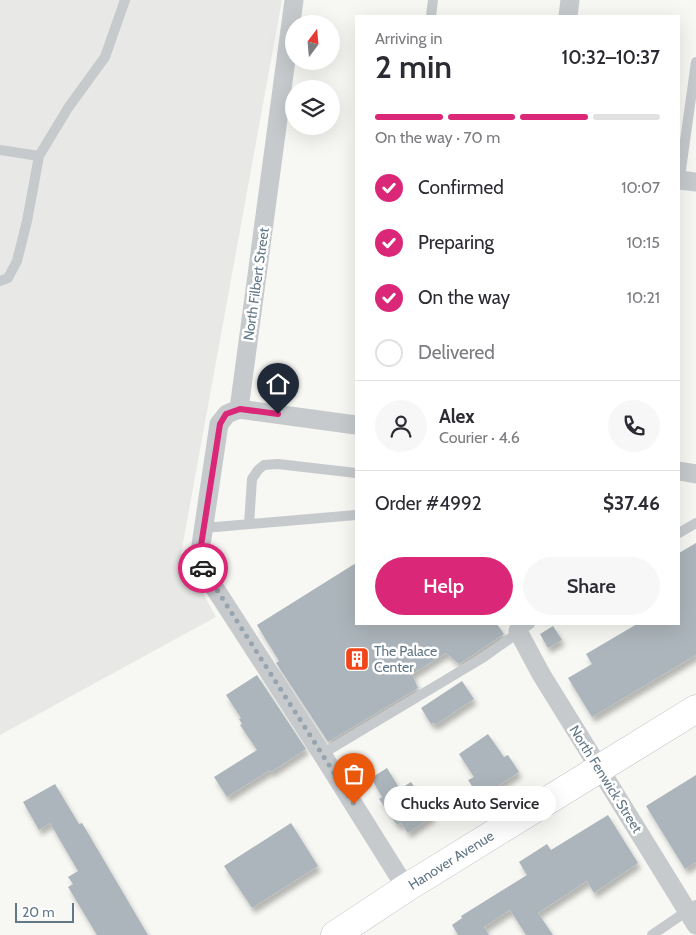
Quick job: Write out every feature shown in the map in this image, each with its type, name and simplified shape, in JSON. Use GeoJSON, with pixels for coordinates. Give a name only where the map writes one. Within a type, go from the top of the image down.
{"type":"FeatureCollection","features":[{"type":"Feature","properties":{"kind":"main road","name":"Hanover Avenue"},"geometry":{"type":"LineString","coordinates":[[335,935],[406,888],[599,767],[696,709]]}},
{"type":"Feature","properties":{"kind":"street","name":"North Filbert Street"},"geometry":{"type":"LineString","coordinates":[[240,409],[294,0]]}},
{"type":"Feature","properties":{"kind":"street"},"geometry":{"type":"LineString","coordinates":[[568,15],[570,0]]}},
{"type":"Feature","properties":{"kind":"street"},"geometry":{"type":"LineString","coordinates":[[355,425],[240,409],[226,414],[220,424],[200,552],[205,573],[406,888]]}},
{"type":"Feature","properties":{"kind":"street"},"geometry":{"type":"LineString","coordinates":[[680,471],[696,474]]}},
{"type":"Feature","properties":{"kind":"street","name":"North Fenwick Street"},"geometry":{"type":"LineString","coordinates":[[521,626],[541,674],[693,914]]}},
{"type":"Feature","properties":{"kind":"lane"},"geometry":{"type":"LineString","coordinates":[[0,281],[8,278],[17,261],[27,221],[39,156],[68,108],[105,58],[125,0]]}},
{"type":"Feature","properties":{"kind":"lane"},"geometry":{"type":"LineString","coordinates":[[431,15],[433,0]]}},
{"type":"Feature","properties":{"kind":"lane"},"geometry":{"type":"LineString","coordinates":[[685,183],[696,62]]}},
{"type":"Feature","properties":{"kind":"lane"},"geometry":{"type":"LineString","coordinates":[[0,150],[39,156]]}},
{"type":"Feature","properties":{"kind":"lane"},"geometry":{"type":"LineString","coordinates":[[249,524],[252,479],[264,465],[278,464],[355,474]]}},
{"type":"Feature","properties":{"kind":"lane"},"geometry":{"type":"LineString","coordinates":[[204,528],[355,515]]}},
{"type":"Feature","properties":{"kind":"lane"},"geometry":{"type":"LineString","coordinates":[[680,532],[696,523]]}},
{"type":"Feature","properties":{"kind":"lane"},"geometry":{"type":"LineString","coordinates":[[322,754],[484,656],[521,626]]}},
{"type":"Feature","properties":{"kind":"lane"},"geometry":{"type":"LineString","coordinates":[[652,935],[693,914]]}},
{"type":"Feature","properties":{"kind":"shaded area"},"geometry":{"type":"Polygon","coordinates":[[[0,0],[282,0],[181,554],[216,617],[0,735],[0,0]]]}},
{"type":"Feature","properties":{"kind":"building"},"geometry":{"type":"Polygon","coordinates":[[[696,543],[696,655],[592,717],[568,678],[592,664],[586,654],[635,625],[680,625],[680,552],[696,543]]]}},
{"type":"Feature","properties":{"kind":"building","name":"The Palace Center"},"geometry":{"type":"Polygon","coordinates":[[[355,564],[355,625],[498,625],[504,634],[459,664],[446,653],[412,674],[418,688],[328,742],[276,663],[279,661],[257,625],[355,564]]]}},
{"type":"Feature","properties":{"kind":"building"},"geometry":{"type":"Polygon","coordinates":[[[553,626],[562,640],[548,648],[540,634],[553,626]]]}},
{"type":"Feature","properties":{"kind":"building"},"geometry":{"type":"Polygon","coordinates":[[[257,675],[306,749],[227,797],[214,777],[257,750],[240,725],[242,724],[239,719],[241,718],[226,695],[257,675]]]}},
{"type":"Feature","properties":{"kind":"building"},"geometry":{"type":"Polygon","coordinates":[[[462,681],[474,699],[435,725],[434,723],[431,724],[421,708],[462,681]]]}},
{"type":"Feature","properties":{"kind":"building"},"geometry":{"type":"Polygon","coordinates":[[[488,734],[504,757],[508,755],[519,772],[480,798],[468,780],[474,777],[459,754],[488,734]]]}},
{"type":"Feature","properties":{"kind":"building"},"geometry":{"type":"Polygon","coordinates":[[[387,768],[400,789],[411,782],[418,792],[430,793],[424,802],[433,816],[408,833],[401,823],[397,825],[379,799],[382,797],[371,778],[387,768]]]}},
{"type":"Feature","properties":{"kind":"building"},"geometry":{"type":"Polygon","coordinates":[[[696,775],[696,862],[685,869],[646,806],[696,775]]]}},
{"type":"Feature","properties":{"kind":"building"},"geometry":{"type":"Polygon","coordinates":[[[55,784],[79,824],[82,823],[148,935],[97,935],[68,887],[73,884],[68,877],[78,871],[50,823],[39,830],[23,802],[55,784]]]}},
{"type":"Feature","properties":{"kind":"building"},"geometry":{"type":"Polygon","coordinates":[[[608,815],[638,863],[594,893],[587,881],[538,913],[553,935],[526,935],[510,910],[484,927],[489,935],[458,935],[452,925],[462,918],[461,916],[527,875],[519,862],[547,844],[551,850],[608,815]]]}},
{"type":"Feature","properties":{"kind":"building"},"geometry":{"type":"Polygon","coordinates":[[[291,823],[318,866],[252,908],[224,866],[291,823]]]}},
{"type":"Feature","properties":{"kind":"way so far"},"geometry":{"type":"LineString","coordinates":[[203,568],[354,804]]}},
{"type":"Feature","properties":{"kind":"place","name":"The Palace Center"},"geometry":{"type":"Point","coordinates":[357,659]}},
{"type":"Feature","properties":{"kind":"place","name":"Chucks Auto Service"},"geometry":{"type":"Point","coordinates":[354,804]}},
{"type":"Feature","properties":{"kind":"route"},"geometry":{"type":"LineString","coordinates":[[203,568],[200,552],[220,424],[226,414],[233,410],[240,409],[278,414]]}}]}
